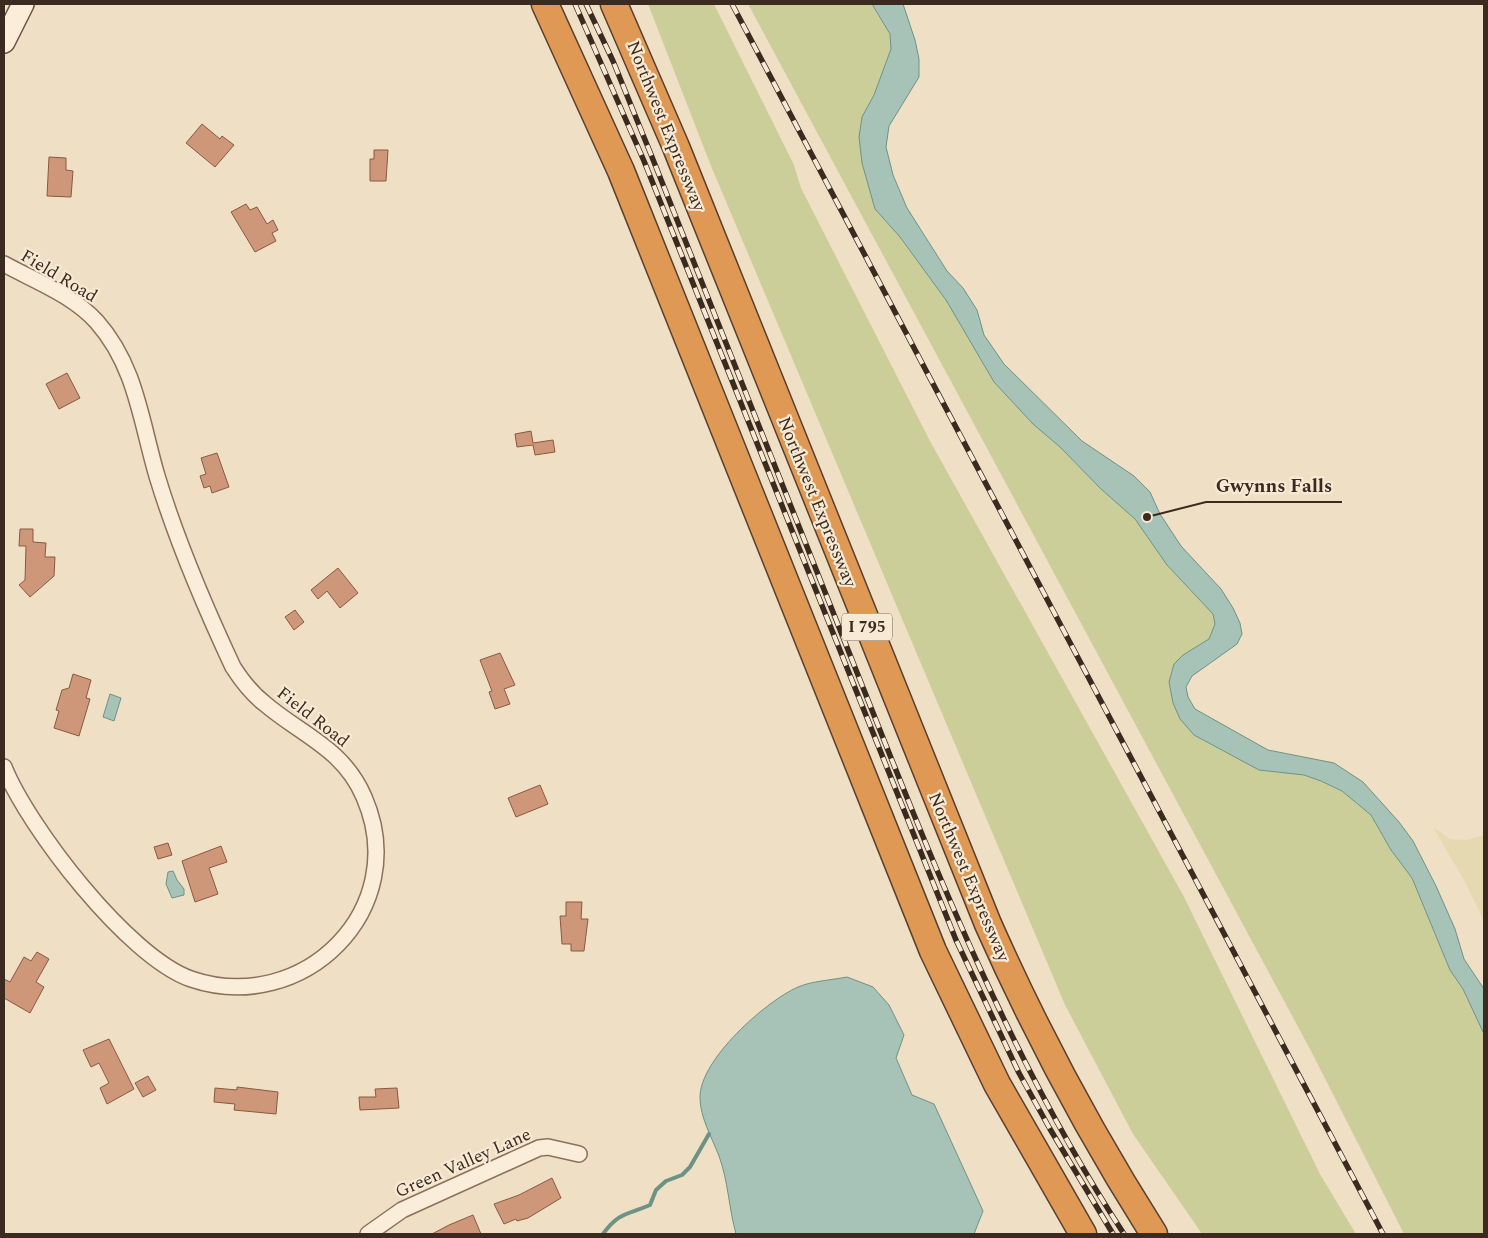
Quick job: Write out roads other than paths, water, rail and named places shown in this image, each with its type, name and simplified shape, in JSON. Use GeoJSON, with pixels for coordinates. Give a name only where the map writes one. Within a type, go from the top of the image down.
{"type":"FeatureCollection","features":[{"type":"Feature","properties":{"kind":"highway"},"geometry":{"type":"LineString","coordinates":[[545,4],[621,171],[934,951],[997,1084],[1083,1234]]}},
{"type":"Feature","properties":{"kind":"highway","name":"Northwest Expressway"},"geometry":{"type":"LineString","coordinates":[[614,4],[676,147],[988,924],[1025,1008],[1054,1064],[1121,1182],[1154,1234]]}},
{"type":"Feature","properties":{"kind":"main road"},"geometry":{"type":"LineString","coordinates":[[4,42],[23,4]]}},
{"type":"Feature","properties":{"kind":"street","name":"Field Road"},"geometry":{"type":"LineString","coordinates":[[4,264],[83,308],[118,350],[138,401],[157,476],[170,513],[233,667],[247,688],[265,705],[317,739],[334,755],[356,780],[364,797],[371,818],[376,846],[370,891],[363,910],[351,929],[335,947],[300,973],[284,980],[250,987],[227,987],[189,978],[171,968],[133,939],[90,896],[45,839],[4,767]]}},
{"type":"Feature","properties":{"kind":"street","name":"Green Valley Lane"},"geometry":{"type":"LineString","coordinates":[[368,1234],[402,1210],[539,1148],[548,1147],[579,1154]]}},
{"type":"Feature","properties":{"kind":"waterway"},"geometry":{"type":"LineString","coordinates":[[603,1234],[619,1218],[650,1205],[656,1190],[666,1181],[682,1175],[690,1167],[709,1134]]}},
{"type":"Feature","properties":{"kind":"railway"},"geometry":{"type":"LineString","coordinates":[[575,4],[644,161],[956,940],[1019,1073],[1113,1234]]}},
{"type":"Feature","properties":{"kind":"railway"},"geometry":{"type":"LineString","coordinates":[[586,4],[613,61],[652,157],[948,897],[979,966],[1046,1103],[1124,1234]]}},
{"type":"Feature","properties":{"kind":"railway"},"geometry":{"type":"LineString","coordinates":[[732,4],[1383,1234]]}},
{"type":"Feature","properties":{"kind":"place","name":"Gwynns Falls"},"geometry":{"type":"Point","coordinates":[1147,517]}}]}
